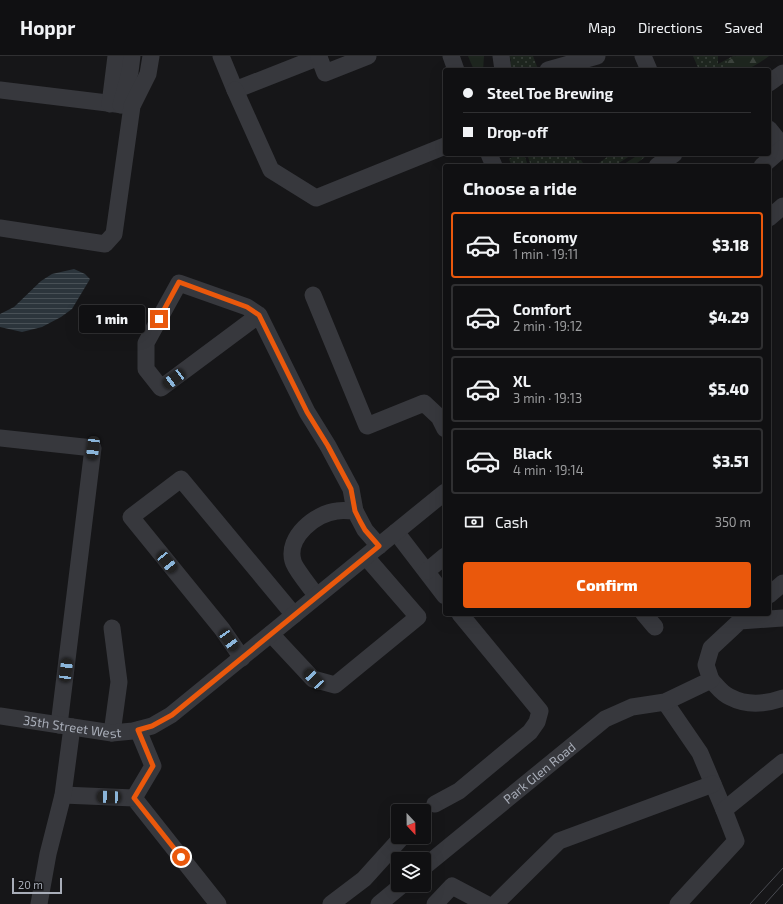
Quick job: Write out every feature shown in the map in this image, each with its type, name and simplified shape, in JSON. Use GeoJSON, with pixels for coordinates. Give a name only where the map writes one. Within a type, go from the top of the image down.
{"type":"FeatureCollection","features":[{"type":"Feature","properties":{"kind":"street"},"geometry":{"type":"LineString","coordinates":[[116,56],[121,105]]}},
{"type":"Feature","properties":{"kind":"street"},"geometry":{"type":"LineString","coordinates":[[0,228],[105,244],[114,234],[124,56]]}},
{"type":"Feature","properties":{"kind":"street"},"geometry":{"type":"LineString","coordinates":[[121,105],[130,72],[132,56]]}},
{"type":"Feature","properties":{"kind":"street"},"geometry":{"type":"LineString","coordinates":[[121,105],[138,73],[140,56]]}},
{"type":"Feature","properties":{"kind":"street"},"geometry":{"type":"LineString","coordinates":[[121,105],[148,74],[151,56]]}},
{"type":"Feature","properties":{"kind":"street"},"geometry":{"type":"LineString","coordinates":[[221,56],[271,170],[316,198],[443,147]]}},
{"type":"Feature","properties":{"kind":"street"},"geometry":{"type":"LineString","coordinates":[[235,90],[319,57],[325,73],[368,56]]}},
{"type":"Feature","properties":{"kind":"street"},"geometry":{"type":"LineString","coordinates":[[451,56],[455,68]]}},
{"type":"Feature","properties":{"kind":"street"},"geometry":{"type":"LineString","coordinates":[[501,56],[503,68]]}},
{"type":"Feature","properties":{"kind":"street"},"geometry":{"type":"LineString","coordinates":[[554,64],[597,56]]}},
{"type":"Feature","properties":{"kind":"street"},"geometry":{"type":"LineString","coordinates":[[642,56],[648,68]]}},
{"type":"Feature","properties":{"kind":"street"},"geometry":{"type":"LineString","coordinates":[[771,82],[783,73]]}},
{"type":"Feature","properties":{"kind":"street"},"geometry":{"type":"LineString","coordinates":[[0,90],[121,105]]}},
{"type":"Feature","properties":{"kind":"street"},"geometry":{"type":"LineString","coordinates":[[764,164],[783,147],[771,132]]}},
{"type":"Feature","properties":{"kind":"street"},"geometry":{"type":"LineString","coordinates":[[661,164],[671,156]]}},
{"type":"Feature","properties":{"kind":"street"},"geometry":{"type":"LineString","coordinates":[[771,216],[783,206]]}},
{"type":"Feature","properties":{"kind":"street"},"geometry":{"type":"LineString","coordinates":[[259,315],[161,388],[146,368],[146,344],[179,282],[247,307],[259,315],[307,412],[328,446],[351,489],[355,511],[365,530],[379,546]]}},
{"type":"Feature","properties":{"kind":"street"},"geometry":{"type":"LineString","coordinates":[[313,295],[367,426],[424,403],[439,417],[443,425]]}},
{"type":"Feature","properties":{"kind":"street"},"geometry":{"type":"LineString","coordinates":[[0,438],[93,448],[65,726],[63,795],[48,854],[39,904]]}},
{"type":"Feature","properties":{"kind":"street"},"geometry":{"type":"LineString","coordinates":[[242,658],[222,629],[131,517],[181,479],[294,615]]}},
{"type":"Feature","properties":{"kind":"street","name":"35th Street West"},"geometry":{"type":"LineString","coordinates":[[0,716],[112,733],[138,730],[152,726],[172,715],[443,494]]}},
{"type":"Feature","properties":{"kind":"street"},"geometry":{"type":"LineString","coordinates":[[317,596],[293,562],[292,551],[295,541],[302,529],[313,520],[337,510],[355,511]]}},
{"type":"Feature","properties":{"kind":"street"},"geometry":{"type":"LineString","coordinates":[[396,532],[443,593]]}},
{"type":"Feature","properties":{"kind":"street"},"geometry":{"type":"LineString","coordinates":[[271,634],[314,679],[335,685],[418,617],[366,557]]}},
{"type":"Feature","properties":{"kind":"street"},"geometry":{"type":"LineString","coordinates":[[426,571],[443,558]]}},
{"type":"Feature","properties":{"kind":"street"},"geometry":{"type":"LineString","coordinates":[[771,593],[783,583]]}},
{"type":"Feature","properties":{"kind":"street"},"geometry":{"type":"LineString","coordinates":[[435,804],[459,791],[530,732],[538,722],[540,711],[462,616]]}},
{"type":"Feature","properties":{"kind":"street"},"geometry":{"type":"LineString","coordinates":[[646,616],[655,627]]}},
{"type":"Feature","properties":{"kind":"street"},"geometry":{"type":"LineString","coordinates":[[783,618],[743,617],[711,648],[706,665],[711,680],[722,692],[730,697],[751,704],[770,702],[783,698]]}},
{"type":"Feature","properties":{"kind":"street"},"geometry":{"type":"LineString","coordinates":[[112,628],[119,682],[112,733]]}},
{"type":"Feature","properties":{"kind":"street","name":"Park Glen Road"},"geometry":{"type":"LineString","coordinates":[[431,861],[605,719],[632,707],[665,702],[711,680]]}},
{"type":"Feature","properties":{"kind":"street"},"geometry":{"type":"LineString","coordinates":[[665,702],[700,753],[736,841],[678,904]]}},
{"type":"Feature","properties":{"kind":"street"},"geometry":{"type":"LineString","coordinates":[[134,798],[153,766],[138,730]]}},
{"type":"Feature","properties":{"kind":"street"},"geometry":{"type":"LineString","coordinates":[[724,810],[783,762]]}},
{"type":"Feature","properties":{"kind":"street"},"geometry":{"type":"LineString","coordinates":[[495,904],[559,841],[713,784]]}},
{"type":"Feature","properties":{"kind":"street"},"geometry":{"type":"LineString","coordinates":[[63,795],[134,798],[218,904]]}},
{"type":"Feature","properties":{"kind":"street"},"geometry":{"type":"LineString","coordinates":[[331,904],[364,879],[396,844]]}},
{"type":"Feature","properties":{"kind":"street"},"geometry":{"type":"LineString","coordinates":[[435,904],[452,886],[486,904]]}},
{"type":"Feature","properties":{"kind":"street"},"geometry":{"type":"LineString","coordinates":[[379,904],[394,892]]}},
{"type":"Feature","properties":{"kind":"green space"},"geometry":{"type":"Polygon","coordinates":[[[468,56],[484,56],[483,68],[473,68],[468,56]]]}},
{"type":"Feature","properties":{"kind":"green space"},"geometry":{"type":"Polygon","coordinates":[[[509,56],[533,56],[538,68],[510,68],[511,60],[509,56]]]}},
{"type":"Feature","properties":{"kind":"green space"},"geometry":{"type":"Polygon","coordinates":[[[693,56],[718,56],[718,64],[733,56],[736,56],[728,62],[724,68],[698,68],[693,56]]]}},
{"type":"Feature","properties":{"kind":"green space"},"geometry":{"type":"Polygon","coordinates":[[[736,56],[769,56],[750,68],[723,68],[728,61],[736,56]]]}},
{"type":"Feature","properties":{"kind":"green space"},"geometry":{"type":"Polygon","coordinates":[[[514,156],[525,156],[527,164],[511,164],[509,159],[514,156]]]}},
{"type":"Feature","properties":{"kind":"green space"},"geometry":{"type":"Polygon","coordinates":[[[528,156],[573,156],[576,160],[581,160],[584,164],[530,164],[528,156]]]}},
{"type":"Feature","properties":{"kind":"green space"},"geometry":{"type":"Polygon","coordinates":[[[608,156],[630,156],[617,164],[598,164],[608,156]]]}},
{"type":"Feature","properties":{"kind":"green space"},"geometry":{"type":"Polygon","coordinates":[[[646,156],[636,164],[624,164],[635,157],[646,156]]]}},
{"type":"Feature","properties":{"kind":"shaded area"},"geometry":{"type":"Polygon","coordinates":[[[74,269],[85,274],[90,279],[72,309],[61,317],[42,327],[22,332],[0,327],[0,314],[14,307],[41,281],[52,274],[74,269]]]}},
{"type":"Feature","properties":{"kind":"tram line"},"geometry":{"type":"LineString","coordinates":[[750,904],[783,868]]}},
{"type":"Feature","properties":{"kind":"tram line"},"geometry":{"type":"LineString","coordinates":[[765,904],[783,884]]}},
{"type":"Feature","properties":{"kind":"route"},"geometry":{"type":"LineString","coordinates":[[159,319],[179,282],[247,307],[259,315],[307,412],[328,446],[351,489],[355,511],[360,521],[365,530],[379,546],[172,715],[152,726],[138,730],[153,766],[134,798],[181,857]]}}]}
